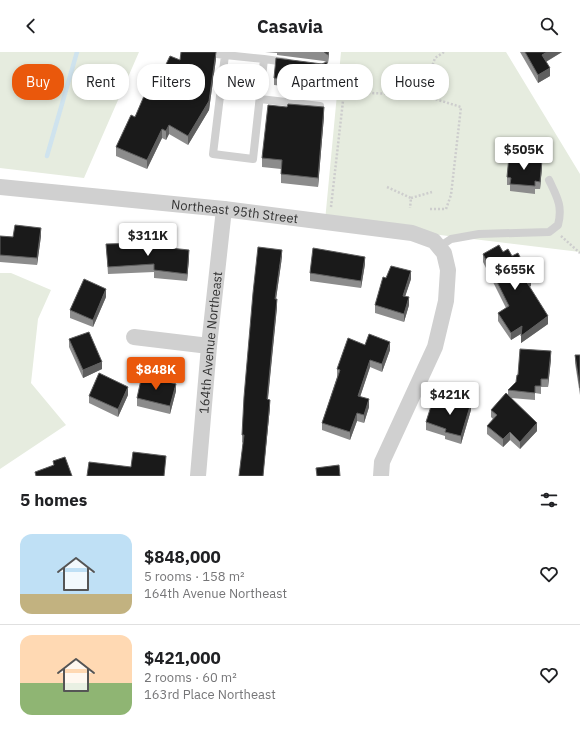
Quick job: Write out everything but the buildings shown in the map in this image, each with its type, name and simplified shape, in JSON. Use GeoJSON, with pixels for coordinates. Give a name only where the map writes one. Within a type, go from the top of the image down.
{"type":"FeatureCollection","features":[{"type":"Feature","properties":{"kind":"street","name":"Northeast 95th Street"},"geometry":{"type":"LineString","coordinates":[[0,187],[224,210],[412,233],[434,241],[439,247]]}},
{"type":"Feature","properties":{"kind":"street","name":"164th Avenue Northeast"},"geometry":{"type":"LineString","coordinates":[[198,476],[209,346],[224,210]]}},
{"type":"Feature","properties":{"kind":"street"},"geometry":{"type":"LineString","coordinates":[[381,476],[382,462],[435,347],[446,301],[448,270],[444,253],[439,247]]}},
{"type":"Feature","properties":{"kind":"street"},"geometry":{"type":"LineString","coordinates":[[134,337],[209,346]]}},
{"type":"Feature","properties":{"kind":"lane"},"geometry":{"type":"LineString","coordinates":[[201,52],[294,63]]}},
{"type":"Feature","properties":{"kind":"lane"},"geometry":{"type":"LineString","coordinates":[[224,64],[225,55]]}},
{"type":"Feature","properties":{"kind":"lane"},"geometry":{"type":"LineString","coordinates":[[264,60],[264,64]]}},
{"type":"Feature","properties":{"kind":"lane"},"geometry":{"type":"LineString","coordinates":[[220,100],[213,154],[254,159],[260,100]]}},
{"type":"Feature","properties":{"kind":"lane"},"geometry":{"type":"LineString","coordinates":[[269,100],[320,106]]}},
{"type":"Feature","properties":{"kind":"lane"},"geometry":{"type":"LineString","coordinates":[[439,247],[451,239],[479,234],[549,232],[558,225],[560,217],[560,204],[549,180]]}},
{"type":"Feature","properties":{"kind":"path"},"geometry":{"type":"LineString","coordinates":[[433,64],[435,58],[444,52]]}},
{"type":"Feature","properties":{"kind":"path"},"geometry":{"type":"LineString","coordinates":[[330,210],[344,92],[381,93]]}},
{"type":"Feature","properties":{"kind":"path"},"geometry":{"type":"LineString","coordinates":[[428,209],[446,209],[451,195],[461,107],[438,100]]}},
{"type":"Feature","properties":{"kind":"path"},"geometry":{"type":"LineString","coordinates":[[387,186],[411,198],[432,192]]}},
{"type":"Feature","properties":{"kind":"path"},"geometry":{"type":"LineString","coordinates":[[410,208],[411,198]]}},
{"type":"Feature","properties":{"kind":"path"},"geometry":{"type":"LineString","coordinates":[[553,229],[580,253]]}},
{"type":"Feature","properties":{"kind":"shaded area"},"geometry":{"type":"Polygon","coordinates":[[[0,52],[139,52],[129,75],[129,64],[72,64],[72,100],[118,100],[84,178],[0,168],[0,52]]]}},
{"type":"Feature","properties":{"kind":"shaded area"},"geometry":{"type":"Polygon","coordinates":[[[341,52],[506,52],[580,174],[580,252],[325,221],[336,100],[373,100],[373,64],[340,64],[341,52]]]}},
{"type":"Feature","properties":{"kind":"shaded area"},"geometry":{"type":"Polygon","coordinates":[[[0,273],[11,273],[51,290],[38,319],[31,383],[66,425],[0,469],[0,273]]]}},
{"type":"Feature","properties":{"kind":"waterway"},"geometry":{"type":"LineString","coordinates":[[47,156],[77,52]]}}]}
